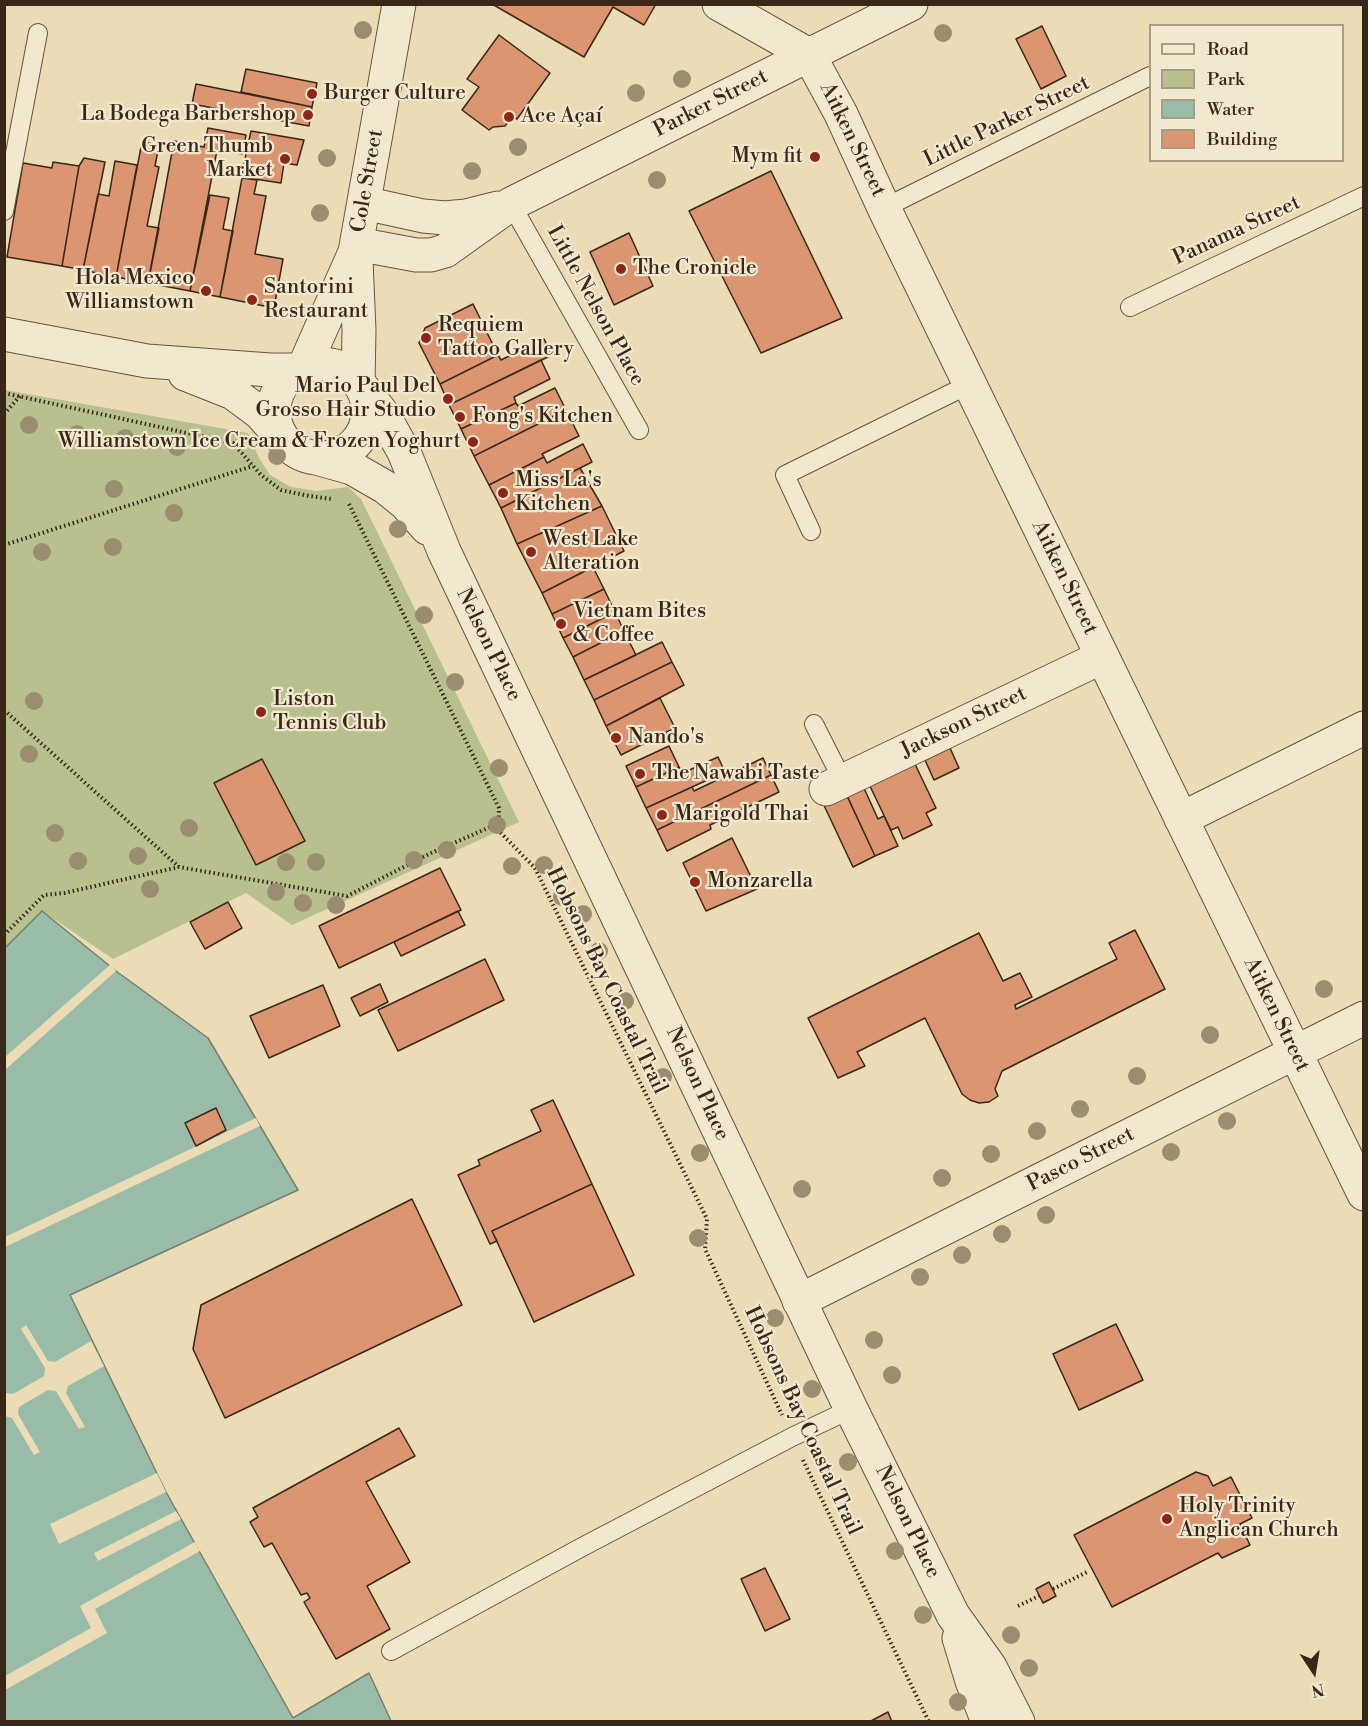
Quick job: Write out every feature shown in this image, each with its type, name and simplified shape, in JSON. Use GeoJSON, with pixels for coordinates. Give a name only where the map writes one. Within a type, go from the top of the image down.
{"type":"FeatureCollection","features":[{"type":"Feature","properties":{"kind":"street","name":"Cole Street"},"geometry":{"type":"LineString","coordinates":[[360,384],[356,248],[399,4]]}},
{"type":"Feature","properties":{"kind":"street"},"geometry":{"type":"LineString","coordinates":[[719,4],[809,55]]}},
{"type":"Feature","properties":{"kind":"street","name":"Parker Street"},"geometry":{"type":"LineString","coordinates":[[364,203],[423,216],[445,218],[478,214],[511,204],[911,4]]}},
{"type":"Feature","properties":{"kind":"street","name":"Aitken Street"},"geometry":{"type":"LineString","coordinates":[[809,55],[841,114],[884,208],[1364,1194]]}},
{"type":"Feature","properties":{"kind":"street","name":"Parker Street"},"geometry":{"type":"LineString","coordinates":[[356,248],[431,255],[450,249],[511,204]]}},
{"type":"Feature","properties":{"kind":"street","name":"Cole Street"},"geometry":{"type":"LineString","coordinates":[[301,368],[356,248]]}},
{"type":"Feature","properties":{"kind":"street"},"geometry":{"type":"LineString","coordinates":[[4,334],[147,361],[270,370],[319,364],[334,366],[347,372],[360,384],[369,408],[367,423],[361,437],[344,453],[330,458],[315,458],[296,452],[260,413],[233,393],[199,378],[147,361]]}},
{"type":"Feature","properties":{"kind":"street"},"geometry":{"type":"LineString","coordinates":[[281,437],[274,421],[274,403],[281,386],[301,368]]}},
{"type":"Feature","properties":{"kind":"street","name":"Nelson Place"},"geometry":{"type":"LineString","coordinates":[[360,384],[384,416],[404,452],[444,551],[799,1301],[952,1615],[970,1675],[988,1722]]}},
{"type":"Feature","properties":{"kind":"street","name":"Nelson Place"},"geometry":{"type":"LineString","coordinates":[[315,458],[352,468],[391,491],[415,513],[444,551]]}},
{"type":"Feature","properties":{"kind":"street","name":"Jackson Street"},"geometry":{"type":"LineString","coordinates":[[834,785],[1102,657]]}},
{"type":"Feature","properties":{"kind":"street"},"geometry":{"type":"LineString","coordinates":[[1181,819],[1364,728]]}},
{"type":"Feature","properties":{"kind":"street","name":"Pasco Street"},"geometry":{"type":"LineString","coordinates":[[799,1301],[1364,1018]]}},
{"type":"Feature","properties":{"kind":"street","name":"Nelson Place"},"geometry":{"type":"LineString","coordinates":[[952,1615],[990,1667],[1018,1722]]}},
{"type":"Feature","properties":{"kind":"lane"},"geometry":{"type":"LineString","coordinates":[[4,212],[38,33]]}},
{"type":"Feature","properties":{"kind":"lane","name":"Little Parker Street"},"geometry":{"type":"LineString","coordinates":[[884,208],[1149,76]]}},
{"type":"Feature","properties":{"kind":"lane","name":"Panama Street"},"geometry":{"type":"LineString","coordinates":[[1130,307],[1364,196]]}},
{"type":"Feature","properties":{"kind":"lane","name":"Little Nelson Place"},"geometry":{"type":"LineString","coordinates":[[511,204],[639,430]]}},
{"type":"Feature","properties":{"kind":"lane"},"geometry":{"type":"LineString","coordinates":[[811,531],[785,475],[970,384]]}},
{"type":"Feature","properties":{"kind":"lane"},"geometry":{"type":"LineString","coordinates":[[814,724],[834,785]]}},
{"type":"Feature","properties":{"kind":"lane"},"geometry":{"type":"LineString","coordinates":[[391,1651],[584,1546],[792,1437],[851,1409]]}},
{"type":"Feature","properties":{"kind":"path"},"geometry":{"type":"LineString","coordinates":[[4,393],[233,443],[261,475],[281,490],[337,499]]}},
{"type":"Feature","properties":{"kind":"path"},"geometry":{"type":"LineString","coordinates":[[4,414],[20,396]]}},
{"type":"Feature","properties":{"kind":"path"},"geometry":{"type":"LineString","coordinates":[[4,545],[253,466]]}},
{"type":"Feature","properties":{"kind":"path","name":"Hobsons Bay Coastal Trail"},"geometry":{"type":"LineString","coordinates":[[347,500],[499,808],[498,830],[535,868],[707,1219],[705,1249],[792,1437],[929,1722]]}},
{"type":"Feature","properties":{"kind":"path"},"geometry":{"type":"LineString","coordinates":[[4,710],[179,867]]}},
{"type":"Feature","properties":{"kind":"path"},"geometry":{"type":"LineString","coordinates":[[4,935],[44,895],[64,893],[179,867],[347,896],[429,854],[497,824]]}},
{"type":"Feature","properties":{"kind":"path"},"geometry":{"type":"LineString","coordinates":[[1053,1589],[1087,1572]]}},
{"type":"Feature","properties":{"kind":"path"},"geometry":{"type":"LineString","coordinates":[[1018,1606],[1039,1596]]}},
{"type":"Feature","properties":{"kind":"green space"},"geometry":{"type":"Polygon","coordinates":[[[5,390],[248,433],[259,458],[270,475],[291,487],[317,491],[348,487],[361,499],[519,822],[292,925],[246,893],[113,959],[42,911],[5,949],[5,390]]]}},
{"type":"Feature","properties":{"kind":"water"},"geometry":{"type":"Polygon","coordinates":[[[42,911],[116,971],[208,1038],[298,1190],[70,1295],[166,1492],[293,1718],[369,1673],[391,1721],[5,1721],[4,949],[42,911]]]}},
{"type":"Feature","properties":{"kind":"pier"},"geometry":{"type":"Polygon","coordinates":[[[111,964],[116,971],[5,1070],[5,1057],[111,964]]]}},
{"type":"Feature","properties":{"kind":"pier"},"geometry":{"type":"Polygon","coordinates":[[[256,1118],[260,1126],[5,1247],[5,1237],[256,1118]]]}},
{"type":"Feature","properties":{"kind":"pier"},"geometry":{"type":"Polygon","coordinates":[[[26,1325],[48,1361],[55,1362],[91,1341],[104,1366],[68,1386],[66,1393],[85,1427],[79,1429],[56,1391],[48,1390],[19,1407],[18,1414],[40,1452],[34,1455],[12,1418],[5,1416],[5,1393],[13,1394],[44,1376],[45,1368],[21,1329],[26,1325]]]}},
{"type":"Feature","properties":{"kind":"pier"},"geometry":{"type":"Polygon","coordinates":[[[157,1473],[166,1492],[59,1544],[50,1524],[157,1473]]]}},
{"type":"Feature","properties":{"kind":"pier"},"geometry":{"type":"Polygon","coordinates":[[[176,1511],[181,1519],[98,1561],[94,1553],[176,1511]]]}},
{"type":"Feature","properties":{"kind":"pier"},"geometry":{"type":"Polygon","coordinates":[[[195,1542],[200,1551],[95,1609],[107,1633],[5,1690],[5,1676],[91,1628],[80,1606],[195,1542]]]}},
{"type":"Feature","properties":{"kind":"building"},"geometry":{"type":"Polygon","coordinates":[[[492,4],[656,4],[644,25],[613,7],[584,57],[492,4]]]}},
{"type":"Feature","properties":{"kind":"building"},"geometry":{"type":"Polygon","coordinates":[[[1042,26],[1066,76],[1041,89],[1016,39],[1042,26]]]}},
{"type":"Feature","properties":{"kind":"building"},"geometry":{"type":"Polygon","coordinates":[[[499,35],[550,73],[517,119],[512,117],[505,126],[493,127],[489,130],[462,110],[479,87],[467,79],[499,35]]]}},
{"type":"Feature","properties":{"kind":"building"},"geometry":{"type":"Polygon","coordinates":[[[246,69],[317,83],[312,107],[241,92],[246,69]]]}},
{"type":"Feature","properties":{"kind":"building"},"geometry":{"type":"Polygon","coordinates":[[[196,84],[312,107],[309,126],[192,104],[196,84]]]}},
{"type":"Feature","properties":{"kind":"building"},"geometry":{"type":"Polygon","coordinates":[[[208,128],[246,135],[242,154],[217,150],[190,291],[148,283],[174,141],[204,147],[208,128]]]}},
{"type":"Feature","properties":{"kind":"building"},"geometry":{"type":"Polygon","coordinates":[[[251,131],[304,140],[297,165],[284,163],[281,183],[241,177],[251,131]]]}},
{"type":"Feature","properties":{"kind":"building"},"geometry":{"type":"Polygon","coordinates":[[[142,142],[159,145],[155,166],[159,167],[147,226],[159,228],[148,283],[116,277],[142,142]]]}},
{"type":"Feature","properties":{"kind":"building"},"geometry":{"type":"Polygon","coordinates":[[[84,158],[105,162],[83,270],[62,266],[79,166],[84,158]]]}},
{"type":"Feature","properties":{"kind":"building"},"geometry":{"type":"Polygon","coordinates":[[[115,161],[137,165],[116,277],[83,270],[98,194],[109,196],[115,161]]]}},
{"type":"Feature","properties":{"kind":"building"},"geometry":{"type":"Polygon","coordinates":[[[53,162],[79,166],[62,266],[7,257],[23,163],[52,168],[53,162]]]}},
{"type":"Feature","properties":{"kind":"building"},"geometry":{"type":"Polygon","coordinates":[[[771,171],[842,318],[761,353],[689,211],[771,171]]]}},
{"type":"Feature","properties":{"kind":"building"},"geometry":{"type":"Polygon","coordinates":[[[242,178],[257,180],[254,194],[266,196],[255,254],[283,259],[274,308],[220,297],[242,178]]]}},
{"type":"Feature","properties":{"kind":"building"},"geometry":{"type":"Polygon","coordinates":[[[210,195],[229,198],[223,229],[233,231],[220,297],[190,291],[210,195]]]}},
{"type":"Feature","properties":{"kind":"building","name":"The Cronicle"},"geometry":{"type":"Polygon","coordinates":[[[629,233],[653,286],[614,305],[590,252],[629,233]]]}},
{"type":"Feature","properties":{"kind":"building"},"geometry":{"type":"Polygon","coordinates":[[[473,304],[498,355],[440,384],[419,343],[425,328],[473,304]]]}},
{"type":"Feature","properties":{"kind":"building"},"geometry":{"type":"Polygon","coordinates":[[[544,339],[552,355],[449,405],[440,384],[498,355],[501,360],[544,339]]]}},
{"type":"Feature","properties":{"kind":"building"},"geometry":{"type":"Polygon","coordinates":[[[541,360],[550,379],[514,397],[516,403],[461,429],[449,405],[541,360]]]}},
{"type":"Feature","properties":{"kind":"building"},"geometry":{"type":"Polygon","coordinates":[[[555,388],[566,410],[474,456],[461,429],[516,403],[518,406],[555,388]]]}},
{"type":"Feature","properties":{"kind":"building"},"geometry":{"type":"Polygon","coordinates":[[[566,410],[579,436],[542,454],[544,457],[489,485],[474,456],[566,410]]]}},
{"type":"Feature","properties":{"kind":"building"},"geometry":{"type":"Polygon","coordinates":[[[583,444],[592,462],[501,508],[489,485],[544,457],[547,463],[583,444]]]}},
{"type":"Feature","properties":{"kind":"building"},"geometry":{"type":"Polygon","coordinates":[[[580,468],[602,506],[517,544],[501,508],[580,468]]]}},
{"type":"Feature","properties":{"kind":"building"},"geometry":{"type":"Polygon","coordinates":[[[602,506],[624,551],[542,593],[517,544],[602,506]]]}},
{"type":"Feature","properties":{"kind":"building"},"geometry":{"type":"Polygon","coordinates":[[[593,567],[604,589],[552,614],[542,593],[593,567]]]}},
{"type":"Feature","properties":{"kind":"building"},"geometry":{"type":"Polygon","coordinates":[[[604,589],[615,612],[563,638],[552,614],[604,589]]]}},
{"type":"Feature","properties":{"kind":"building"},"geometry":{"type":"Polygon","coordinates":[[[615,612],[624,631],[573,657],[563,638],[615,612]]]}},
{"type":"Feature","properties":{"kind":"building"},"geometry":{"type":"Polygon","coordinates":[[[624,631],[636,655],[584,680],[573,657],[624,631]]]}},
{"type":"Feature","properties":{"kind":"building"},"geometry":{"type":"Polygon","coordinates":[[[662,642],[672,662],[594,700],[584,680],[662,642]]]}},
{"type":"Feature","properties":{"kind":"building"},"geometry":{"type":"Polygon","coordinates":[[[672,662],[684,685],[606,726],[594,700],[672,662]]]}},
{"type":"Feature","properties":{"kind":"building"},"geometry":{"type":"Polygon","coordinates":[[[660,698],[675,728],[621,755],[606,726],[660,698]]]}},
{"type":"Feature","properties":{"kind":"building"},"geometry":{"type":"Polygon","coordinates":[[[669,746],[679,767],[636,787],[626,766],[669,746]]]}},
{"type":"Feature","properties":{"kind":"building"},"geometry":{"type":"Polygon","coordinates":[[[950,748],[959,768],[934,780],[925,760],[950,748]]]}},
{"type":"Feature","properties":{"kind":"building"},"geometry":{"type":"Polygon","coordinates":[[[718,757],[725,772],[646,808],[636,787],[679,767],[683,773],[718,757]]]}},
{"type":"Feature","properties":{"kind":"building"},"geometry":{"type":"Polygon","coordinates":[[[763,758],[771,775],[657,830],[646,808],[692,787],[694,791],[763,758]]]}},
{"type":"Feature","properties":{"kind":"building"},"geometry":{"type":"Polygon","coordinates":[[[262,759],[305,841],[256,865],[214,783],[262,759]]]}},
{"type":"Feature","properties":{"kind":"building"},"geometry":{"type":"Polygon","coordinates":[[[914,762],[936,808],[926,813],[932,825],[903,839],[898,827],[891,830],[867,780],[914,762]]]}},
{"type":"Feature","properties":{"kind":"building"},"geometry":{"type":"Polygon","coordinates":[[[771,775],[779,792],[710,825],[711,829],[667,851],[657,830],[771,775]]]}},
{"type":"Feature","properties":{"kind":"building"},"geometry":{"type":"Polygon","coordinates":[[[863,786],[878,819],[884,816],[898,846],[875,856],[846,794],[863,786]]]}},
{"type":"Feature","properties":{"kind":"building"},"geometry":{"type":"Polygon","coordinates":[[[844,789],[875,856],[853,867],[821,799],[844,789]]]}},
{"type":"Feature","properties":{"kind":"building"},"geometry":{"type":"Polygon","coordinates":[[[732,838],[757,889],[706,911],[683,863],[732,838]]]}},
{"type":"Feature","properties":{"kind":"building"},"geometry":{"type":"Polygon","coordinates":[[[440,868],[461,910],[339,968],[319,926],[440,868]]]}},
{"type":"Feature","properties":{"kind":"building"},"geometry":{"type":"Polygon","coordinates":[[[228,902],[242,928],[205,949],[190,922],[228,902]]]}},
{"type":"Feature","properties":{"kind":"building"},"geometry":{"type":"Polygon","coordinates":[[[458,911],[465,925],[401,956],[394,942],[458,911]]]}},
{"type":"Feature","properties":{"kind":"building"},"geometry":{"type":"Polygon","coordinates":[[[1135,930],[1165,989],[1002,1071],[995,1089],[998,1096],[989,1102],[979,1103],[962,1094],[925,1018],[857,1052],[865,1066],[838,1078],[808,1018],[979,933],[1003,981],[1020,973],[1032,997],[1015,1005],[1016,1009],[1117,959],[1109,943],[1135,930]]]}},
{"type":"Feature","properties":{"kind":"building"},"geometry":{"type":"Polygon","coordinates":[[[485,959],[504,1000],[398,1051],[378,1010],[485,959]]]}},
{"type":"Feature","properties":{"kind":"building"},"geometry":{"type":"Polygon","coordinates":[[[380,984],[388,1002],[360,1016],[351,998],[380,984]]]}},
{"type":"Feature","properties":{"kind":"building"},"geometry":{"type":"Polygon","coordinates":[[[323,985],[340,1026],[269,1058],[250,1016],[323,985]]]}},
{"type":"Feature","properties":{"kind":"building"},"geometry":{"type":"Polygon","coordinates":[[[553,1100],[592,1184],[492,1231],[497,1241],[490,1244],[458,1175],[480,1165],[478,1160],[541,1131],[531,1110],[553,1100]]]}},
{"type":"Feature","properties":{"kind":"building"},"geometry":{"type":"Polygon","coordinates":[[[216,1108],[226,1130],[196,1146],[185,1123],[216,1108]]]}},
{"type":"Feature","properties":{"kind":"building"},"geometry":{"type":"Polygon","coordinates":[[[592,1184],[634,1275],[534,1322],[492,1231],[592,1184]]]}},
{"type":"Feature","properties":{"kind":"building"},"geometry":{"type":"Polygon","coordinates":[[[412,1199],[462,1305],[225,1418],[193,1349],[201,1305],[412,1199]]]}},
{"type":"Feature","properties":{"kind":"building"},"geometry":{"type":"Polygon","coordinates":[[[1116,1324],[1143,1380],[1079,1410],[1053,1354],[1116,1324]]]}},
{"type":"Feature","properties":{"kind":"building"},"geometry":{"type":"Polygon","coordinates":[[[399,1428],[415,1456],[366,1482],[410,1562],[367,1586],[390,1629],[336,1659],[304,1602],[310,1598],[307,1593],[301,1595],[272,1543],[264,1547],[250,1522],[258,1517],[253,1508],[399,1428]]]}},
{"type":"Feature","properties":{"kind":"building"},"geometry":{"type":"Polygon","coordinates":[[[1196,1472],[1208,1476],[1213,1486],[1231,1477],[1252,1518],[1240,1524],[1250,1545],[1222,1558],[1218,1553],[1112,1607],[1074,1535],[1196,1472]]]}},
{"type":"Feature","properties":{"kind":"building"},"geometry":{"type":"Polygon","coordinates":[[[765,1568],[790,1619],[765,1631],[741,1579],[765,1568]]]}},
{"type":"Feature","properties":{"kind":"building"},"geometry":{"type":"Polygon","coordinates":[[[1049,1582],[1056,1596],[1043,1603],[1036,1589],[1049,1582]]]}},
{"type":"Feature","properties":{"kind":"building"},"geometry":{"type":"Polygon","coordinates":[[[888,1712],[892,1722],[869,1722],[888,1712]]]}},
{"type":"Feature","properties":{"kind":"place","name":"Burger Culture"},"geometry":{"type":"Point","coordinates":[312,94]}},
{"type":"Feature","properties":{"kind":"place","name":"La Bodega Barbershop"},"geometry":{"type":"Point","coordinates":[308,115]}},
{"type":"Feature","properties":{"kind":"place","name":"Ace Açaí"},"geometry":{"type":"Point","coordinates":[509,117]}},
{"type":"Feature","properties":{"kind":"place","name":"Mym fit"},"geometry":{"type":"Point","coordinates":[815,157]}},
{"type":"Feature","properties":{"kind":"place","name":"Green Thumb Market"},"geometry":{"type":"Point","coordinates":[285,159]}},
{"type":"Feature","properties":{"kind":"place","name":"The Cronicle"},"geometry":{"type":"Point","coordinates":[621,269]}},
{"type":"Feature","properties":{"kind":"place","name":"Hola Mexico Williamstown"},"geometry":{"type":"Point","coordinates":[206,291]}},
{"type":"Feature","properties":{"kind":"place","name":"Santorini Restaurant"},"geometry":{"type":"Point","coordinates":[252,300]}},
{"type":"Feature","properties":{"kind":"place","name":"Requiem Tattoo Gallery"},"geometry":{"type":"Point","coordinates":[426,338]}},
{"type":"Feature","properties":{"kind":"place","name":"Mario Paul Del Grosso Hair Studio"},"geometry":{"type":"Point","coordinates":[448,399]}},
{"type":"Feature","properties":{"kind":"place","name":"Fong's Kitchen"},"geometry":{"type":"Point","coordinates":[460,417]}},
{"type":"Feature","properties":{"kind":"place","name":"Williamstown Ice Cream & Frozen Yoghurt"},"geometry":{"type":"Point","coordinates":[473,442]}},
{"type":"Feature","properties":{"kind":"place","name":"Miss La's Kitchen"},"geometry":{"type":"Point","coordinates":[503,493]}},
{"type":"Feature","properties":{"kind":"place","name":"West Lake Alteration"},"geometry":{"type":"Point","coordinates":[531,552]}},
{"type":"Feature","properties":{"kind":"place","name":"Vietnam Bites & Coffee"},"geometry":{"type":"Point","coordinates":[561,624]}},
{"type":"Feature","properties":{"kind":"place","name":"Liston Tennis Club"},"geometry":{"type":"Point","coordinates":[261,712]}},
{"type":"Feature","properties":{"kind":"place","name":"Nando's"},"geometry":{"type":"Point","coordinates":[616,738]}},
{"type":"Feature","properties":{"kind":"place","name":"The Nawabi Taste"},"geometry":{"type":"Point","coordinates":[640,774]}},
{"type":"Feature","properties":{"kind":"place","name":"Marigold Thai"},"geometry":{"type":"Point","coordinates":[662,815]}},
{"type":"Feature","properties":{"kind":"place","name":"Monzarella"},"geometry":{"type":"Point","coordinates":[695,882]}},
{"type":"Feature","properties":{"kind":"place","name":"Holy Trinity Anglican Church"},"geometry":{"type":"Point","coordinates":[1167,1519]}}]}
